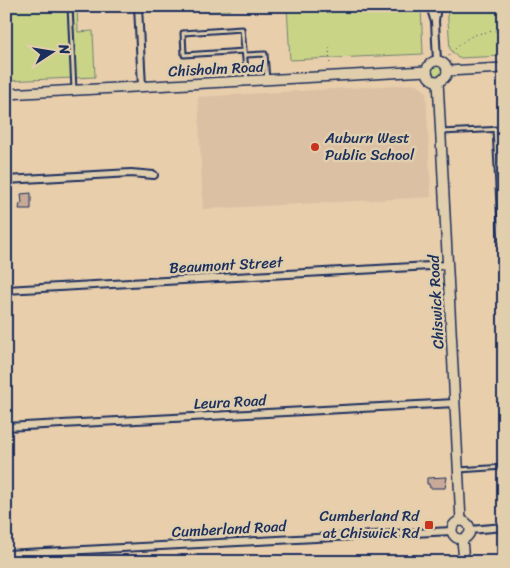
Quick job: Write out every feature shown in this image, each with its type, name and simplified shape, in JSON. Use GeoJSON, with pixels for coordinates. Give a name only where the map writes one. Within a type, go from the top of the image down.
{"type":"FeatureCollection","features":[{"type":"Feature","properties":{"kind":"main road"},"geometry":{"type":"LineString","coordinates":[[442,65],[443,79],[438,81],[432,79],[428,71],[429,65],[442,65],[504,68]]}},
{"type":"Feature","properties":{"kind":"main road","name":"Chisholm Road"},"geometry":{"type":"LineString","coordinates":[[6,94],[428,71]]}},
{"type":"Feature","properties":{"kind":"main road","name":"Chiswick Road"},"geometry":{"type":"LineString","coordinates":[[438,81],[461,521]]}},
{"type":"Feature","properties":{"kind":"main road"},"geometry":{"type":"LineString","coordinates":[[461,521],[468,525],[470,530],[467,537],[462,539],[457,538],[452,531],[456,523],[461,521]]}},
{"type":"Feature","properties":{"kind":"main road"},"geometry":{"type":"LineString","coordinates":[[462,539],[464,562]]}},
{"type":"Feature","properties":{"kind":"street"},"geometry":{"type":"LineString","coordinates":[[138,6],[142,87]]}},
{"type":"Feature","properties":{"kind":"street"},"geometry":{"type":"LineString","coordinates":[[430,6],[435,21],[442,65]]}},
{"type":"Feature","properties":{"kind":"street"},"geometry":{"type":"LineString","coordinates":[[435,21],[437,6]]}},
{"type":"Feature","properties":{"kind":"street"},"geometry":{"type":"LineString","coordinates":[[6,180],[131,173],[154,175]]}},
{"type":"Feature","properties":{"kind":"street","name":"Beaumont Street"},"geometry":{"type":"LineString","coordinates":[[6,290],[448,265]]}},
{"type":"Feature","properties":{"kind":"street","name":"Leura Road"},"geometry":{"type":"LineString","coordinates":[[6,427],[455,403]]}},
{"type":"Feature","properties":{"kind":"street"},"geometry":{"type":"LineString","coordinates":[[470,530],[504,528]]}},
{"type":"Feature","properties":{"kind":"street","name":"Cumberland Road"},"geometry":{"type":"LineString","coordinates":[[6,554],[452,531]]}},
{"type":"Feature","properties":{"kind":"lane"},"geometry":{"type":"LineString","coordinates":[[70,6],[74,90]]}},
{"type":"Feature","properties":{"kind":"lane"},"geometry":{"type":"LineString","coordinates":[[247,81],[244,53],[242,29],[183,33],[184,55],[244,53],[265,54],[267,80]]}},
{"type":"Feature","properties":{"kind":"lane"},"geometry":{"type":"LineString","coordinates":[[440,132],[504,129]]}},
{"type":"Feature","properties":{"kind":"lane"},"geometry":{"type":"LineString","coordinates":[[494,130],[504,301]]}},
{"type":"Feature","properties":{"kind":"lane"},"geometry":{"type":"LineString","coordinates":[[458,470],[504,467]]}},
{"type":"Feature","properties":{"kind":"path"},"geometry":{"type":"LineString","coordinates":[[442,65],[469,36],[504,30]]}},
{"type":"Feature","properties":{"kind":"path"},"geometry":{"type":"LineString","coordinates":[[329,47],[330,66]]}},
{"type":"Feature","properties":{"kind":"shaded area","name":"Auburn West Public School"},"geometry":{"type":"Polygon","coordinates":[[[417,84],[426,92],[431,197],[203,209],[198,97],[417,84]]]}},
{"type":"Feature","properties":{"kind":"green space"},"geometry":{"type":"Polygon","coordinates":[[[6,6],[77,6],[78,32],[93,31],[95,77],[6,81],[6,6]]]}},
{"type":"Feature","properties":{"kind":"green space"},"geometry":{"type":"Polygon","coordinates":[[[203,6],[230,6],[230,10],[204,11],[203,6]]]}},
{"type":"Feature","properties":{"kind":"green space"},"geometry":{"type":"Polygon","coordinates":[[[287,6],[421,6],[423,54],[290,60],[287,6]]]}},
{"type":"Feature","properties":{"kind":"green space"},"geometry":{"type":"Polygon","coordinates":[[[447,6],[504,6],[504,56],[458,58],[450,49],[447,6]]]}},
{"type":"Feature","properties":{"kind":"green space"},"geometry":{"type":"Polygon","coordinates":[[[438,65],[444,71],[438,77],[432,71],[438,65]]]}},
{"type":"Feature","properties":{"kind":"building"},"geometry":{"type":"Polygon","coordinates":[[[31,193],[31,209],[19,209],[22,203],[21,194],[31,193]]]}},
{"type":"Feature","properties":{"kind":"building"},"geometry":{"type":"Polygon","coordinates":[[[447,477],[445,488],[430,488],[429,484],[427,484],[427,478],[447,477]]]}},
{"type":"Feature","properties":{"kind":"place","name":"Auburn West Public School"},"geometry":{"type":"Point","coordinates":[315,147]}},
{"type":"Feature","properties":{"kind":"place","name":"Cumberland Rd at Chiswick Rd"},"geometry":{"type":"Point","coordinates":[429,525]}}]}
